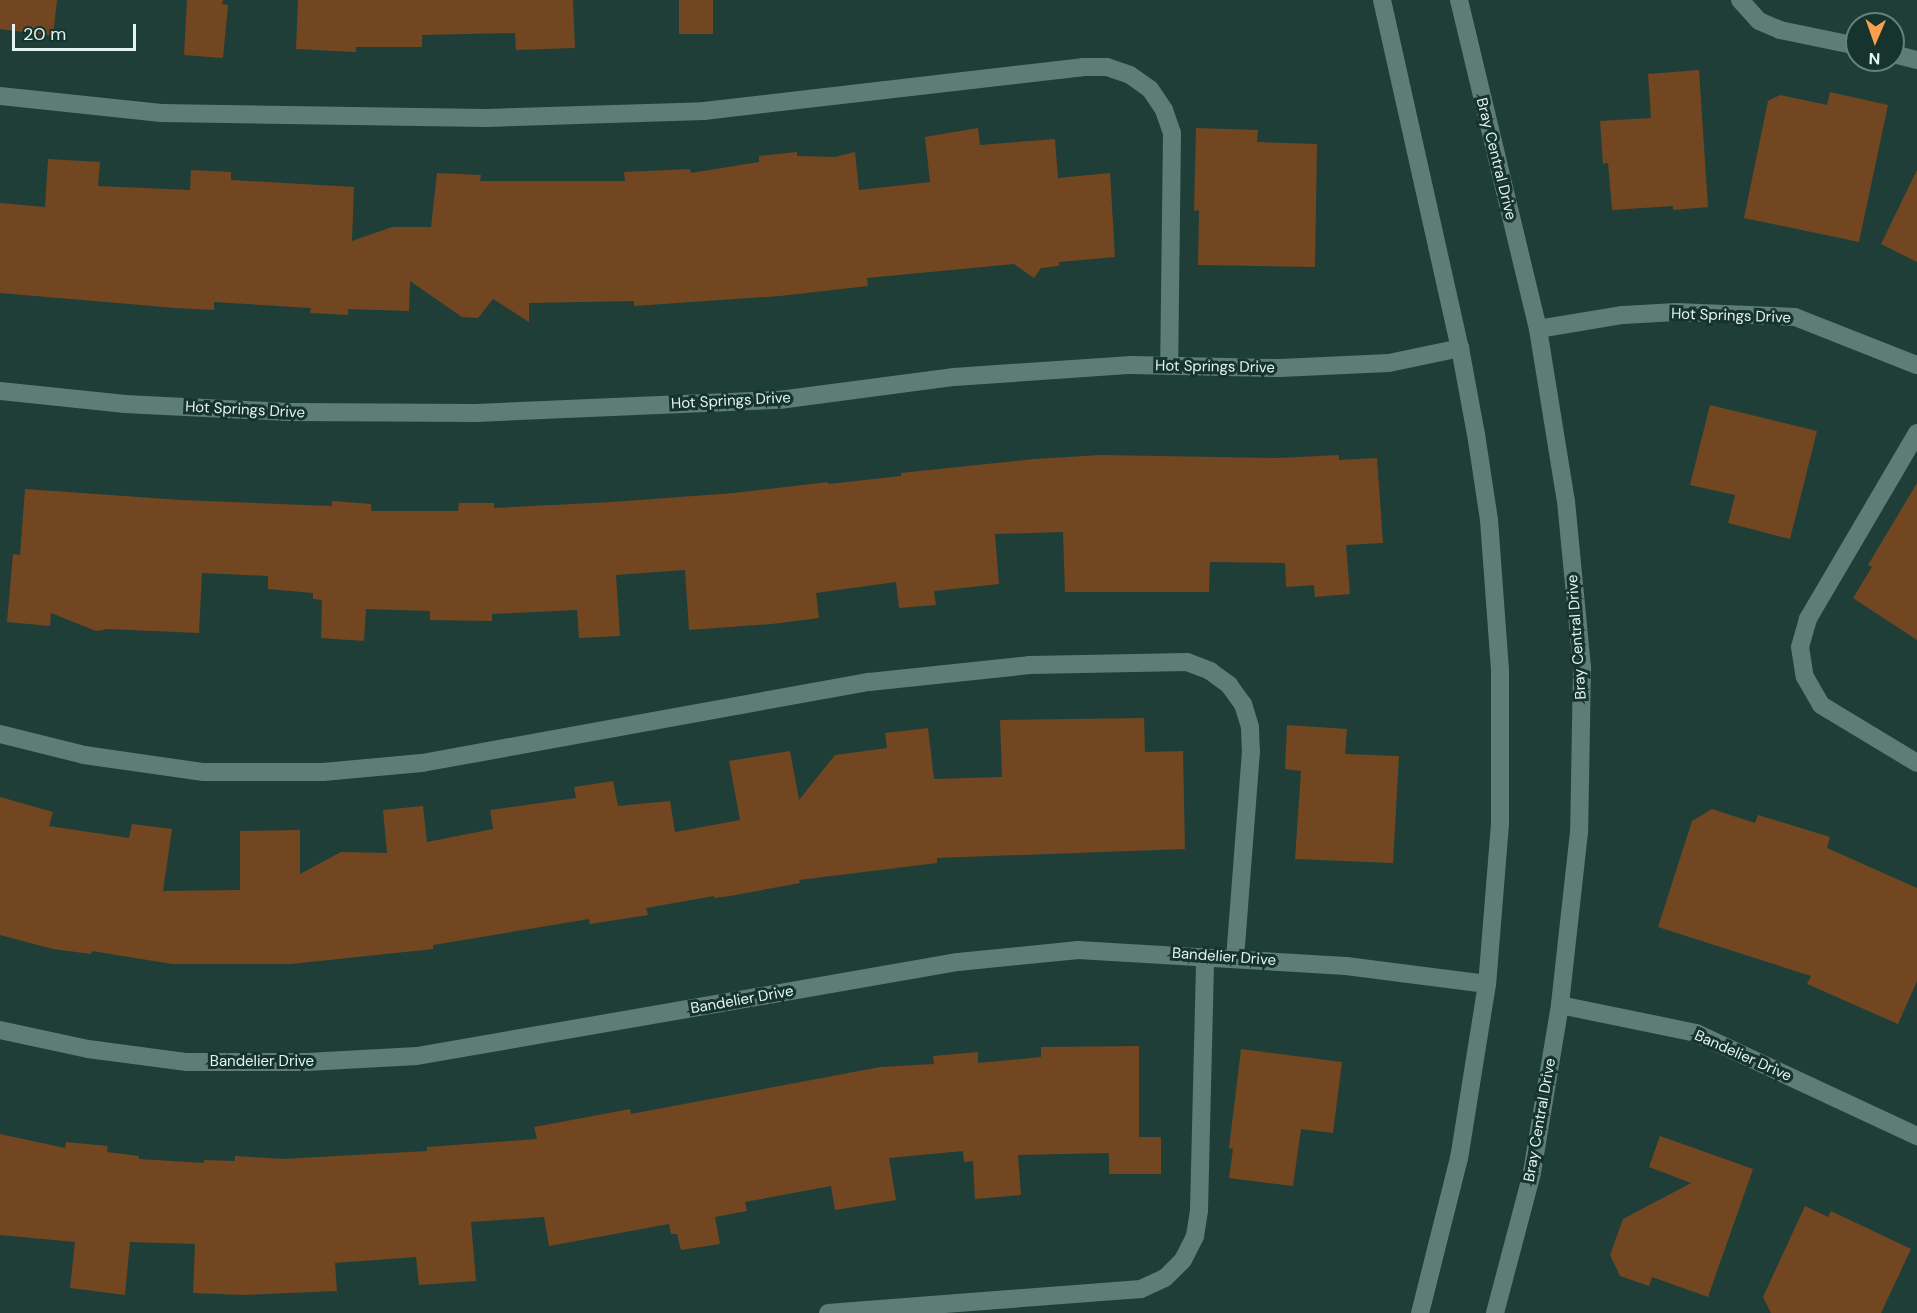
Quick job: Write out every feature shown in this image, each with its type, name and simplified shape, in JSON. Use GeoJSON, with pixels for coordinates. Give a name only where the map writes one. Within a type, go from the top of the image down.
{"type":"FeatureCollection","features":[{"type":"Feature","properties":{"kind":"street"},"geometry":{"type":"LineString","coordinates":[[1382,0],[1460,348],[1489,520],[1500,671],[1500,824],[1487,984],[1459,1158],[1420,1313]]}},
{"type":"Feature","properties":{"kind":"street","name":"Bray Central Drive"},"geometry":{"type":"LineString","coordinates":[[1459,0],[1538,329],[1566,501],[1582,667],[1579,832],[1560,1005],[1532,1173],[1495,1313]]}},
{"type":"Feature","properties":{"kind":"street"},"geometry":{"type":"LineString","coordinates":[[1740,0],[1759,21],[1780,30],[1845,44]]}},
{"type":"Feature","properties":{"kind":"street"},"geometry":{"type":"LineString","coordinates":[[0,96],[161,113],[496,118],[704,111],[1082,67],[1107,67],[1130,75],[1150,89],[1164,110],[1172,133],[1169,366]]}},
{"type":"Feature","properties":{"kind":"street","name":"Hot Springs Drive"},"geometry":{"type":"LineString","coordinates":[[1538,329],[1623,315],[1676,312],[1795,317],[1917,365]]}},
{"type":"Feature","properties":{"kind":"street","name":"Hot Springs Drive"},"geometry":{"type":"LineString","coordinates":[[0,391],[125,404],[290,412],[476,413],[779,400],[954,377],[1132,365],[1280,368],[1389,363],[1460,348]]}},
{"type":"Feature","properties":{"kind":"street"},"geometry":{"type":"LineString","coordinates":[[1917,433],[1808,619],[1800,647],[1805,677],[1821,705],[1917,763]]}},
{"type":"Feature","properties":{"kind":"street"},"geometry":{"type":"LineString","coordinates":[[0,734],[84,755],[204,772],[323,772],[422,763],[869,682],[1030,664],[1188,662],[1210,671],[1229,685],[1243,704],[1250,727],[1251,751],[1235,957]]}},
{"type":"Feature","properties":{"kind":"street","name":"Bandelier Drive"},"geometry":{"type":"LineString","coordinates":[[0,1030],[88,1049],[187,1062],[308,1062],[417,1056],[958,962],[1078,950],[1235,957],[1346,966],[1487,984]]}},
{"type":"Feature","properties":{"kind":"street"},"geometry":{"type":"LineString","coordinates":[[828,1313],[1141,1289],[1165,1278],[1184,1260],[1195,1236],[1198,1210],[1204,956]]}},
{"type":"Feature","properties":{"kind":"street","name":"Bandelier Drive"},"geometry":{"type":"LineString","coordinates":[[1560,1005],[1696,1033],[1917,1136]]}},
{"type":"Feature","properties":{"kind":"building"},"geometry":{"type":"Polygon","coordinates":[[[0,0],[57,0],[53,36],[0,29],[0,0]]]}},
{"type":"Feature","properties":{"kind":"building"},"geometry":{"type":"Polygon","coordinates":[[[187,0],[223,0],[222,4],[228,5],[223,58],[184,55],[187,0]]]}},
{"type":"Feature","properties":{"kind":"building"},"geometry":{"type":"Polygon","coordinates":[[[298,0],[573,0],[575,48],[516,50],[515,33],[422,35],[422,47],[356,47],[356,52],[296,49],[298,0]]]}},
{"type":"Feature","properties":{"kind":"building"},"geometry":{"type":"Polygon","coordinates":[[[679,0],[713,0],[713,34],[679,34],[679,0]]]}},
{"type":"Feature","properties":{"kind":"building"},"geometry":{"type":"Polygon","coordinates":[[[1699,70],[1708,207],[1673,210],[1673,206],[1612,210],[1608,163],[1603,164],[1600,121],[1651,118],[1648,74],[1699,70]]]}},
{"type":"Feature","properties":{"kind":"building"},"geometry":{"type":"Polygon","coordinates":[[[1830,92],[1888,105],[1859,242],[1744,218],[1768,101],[1780,95],[1827,105],[1830,92]]]}},
{"type":"Feature","properties":{"kind":"building"},"geometry":{"type":"Polygon","coordinates":[[[978,128],[980,145],[1055,139],[1058,178],[1110,173],[1115,257],[1059,262],[1059,266],[1041,268],[1034,278],[1014,264],[867,278],[868,286],[780,296],[634,306],[634,301],[529,303],[529,322],[493,299],[478,318],[462,317],[410,281],[409,311],[348,309],[348,315],[310,313],[311,308],[214,302],[214,310],[0,293],[0,203],[45,207],[48,159],[100,162],[98,186],[190,190],[191,170],[231,172],[231,180],[354,187],[352,241],[392,227],[431,227],[437,173],[481,175],[480,181],[625,181],[624,172],[690,169],[691,173],[759,162],[759,156],[797,152],[797,156],[835,157],[855,152],[859,190],[930,182],[925,137],[978,128]]]}},
{"type":"Feature","properties":{"kind":"building"},"geometry":{"type":"Polygon","coordinates":[[[1196,128],[1258,130],[1257,142],[1317,144],[1315,267],[1198,265],[1199,210],[1194,211],[1196,128]]]}},
{"type":"Feature","properties":{"kind":"building"},"geometry":{"type":"Polygon","coordinates":[[[1917,170],[1917,262],[1881,244],[1917,170]]]}},
{"type":"Feature","properties":{"kind":"building"},"geometry":{"type":"Polygon","coordinates":[[[1710,405],[1817,431],[1790,539],[1728,523],[1735,495],[1690,485],[1710,405]]]}},
{"type":"Feature","properties":{"kind":"building"},"geometry":{"type":"Polygon","coordinates":[[[1101,455],[1278,458],[1339,455],[1339,460],[1377,458],[1383,543],[1346,545],[1350,594],[1315,597],[1314,585],[1286,587],[1285,563],[1210,562],[1209,592],[1065,592],[1063,532],[995,534],[999,584],[934,591],[936,605],[899,608],[896,582],[816,593],[819,618],[772,624],[689,630],[685,570],[616,575],[620,636],[579,638],[577,610],[492,614],[492,621],[430,620],[430,611],[366,609],[364,641],[321,638],[322,600],[313,599],[313,593],[268,589],[268,576],[202,573],[199,633],[108,629],[96,631],[51,613],[50,626],[7,622],[13,554],[20,555],[25,489],[181,500],[332,506],[332,501],[371,504],[371,511],[458,511],[459,503],[494,503],[494,508],[734,493],[901,476],[901,473],[1034,459],[1101,455]]]}},
{"type":"Feature","properties":{"kind":"building"},"geometry":{"type":"Polygon","coordinates":[[[1917,483],[1917,640],[1853,598],[1872,567],[1868,565],[1917,483]]]}},
{"type":"Feature","properties":{"kind":"building"},"geometry":{"type":"Polygon","coordinates":[[[1144,718],[1145,752],[1183,751],[1185,849],[937,858],[937,863],[799,880],[800,883],[730,896],[714,898],[714,896],[646,908],[648,915],[590,924],[589,919],[433,945],[433,949],[291,964],[172,964],[92,951],[91,954],[53,949],[0,935],[0,797],[53,812],[49,826],[129,838],[132,824],[172,829],[163,891],[240,890],[240,831],[300,830],[300,874],[341,852],[387,853],[383,810],[423,806],[427,842],[493,829],[490,810],[576,798],[574,787],[613,781],[618,806],[670,801],[675,832],[740,820],[729,761],[790,751],[799,800],[835,755],[887,748],[885,733],[928,728],[934,779],[1002,777],[1000,720],[1144,718]]]}},
{"type":"Feature","properties":{"kind":"building"},"geometry":{"type":"Polygon","coordinates":[[[1287,725],[1347,729],[1345,754],[1399,756],[1393,863],[1295,859],[1301,771],[1285,769],[1287,725]]]}},
{"type":"Feature","properties":{"kind":"building"},"geometry":{"type":"Polygon","coordinates":[[[1712,809],[1755,823],[1758,815],[1830,837],[1827,848],[1917,888],[1917,981],[1898,1024],[1807,984],[1811,976],[1658,927],[1692,821],[1712,809]]]}},
{"type":"Feature","properties":{"kind":"building"},"geometry":{"type":"Polygon","coordinates":[[[1139,1046],[1139,1137],[1161,1137],[1161,1174],[1109,1174],[1109,1153],[1018,1155],[1021,1195],[975,1199],[973,1161],[964,1162],[963,1151],[889,1158],[896,1200],[835,1210],[831,1186],[745,1202],[747,1211],[715,1217],[720,1244],[681,1250],[677,1234],[671,1234],[669,1224],[549,1246],[544,1217],[471,1222],[476,1281],[419,1285],[416,1257],[335,1263],[337,1291],[244,1295],[193,1293],[195,1244],[130,1242],[125,1295],[70,1288],[75,1242],[0,1235],[0,1134],[65,1148],[66,1142],[108,1146],[107,1152],[139,1156],[139,1159],[204,1163],[204,1160],[235,1161],[235,1156],[283,1159],[427,1151],[427,1147],[537,1139],[534,1127],[630,1109],[631,1114],[880,1067],[934,1064],[933,1056],[978,1052],[978,1063],[1041,1057],[1041,1047],[1139,1046]]]}},
{"type":"Feature","properties":{"kind":"building"},"geometry":{"type":"Polygon","coordinates":[[[1241,1049],[1342,1062],[1333,1133],[1301,1129],[1293,1186],[1229,1178],[1233,1149],[1229,1148],[1241,1049]]]}},
{"type":"Feature","properties":{"kind":"building"},"geometry":{"type":"Polygon","coordinates":[[[1660,1136],[1753,1169],[1708,1297],[1652,1277],[1649,1286],[1620,1276],[1610,1255],[1623,1219],[1691,1183],[1649,1167],[1660,1136]]]}},
{"type":"Feature","properties":{"kind":"building"},"geometry":{"type":"Polygon","coordinates":[[[1805,1206],[1828,1217],[1831,1211],[1911,1249],[1881,1313],[1771,1313],[1763,1297],[1805,1206]]]}}]}
